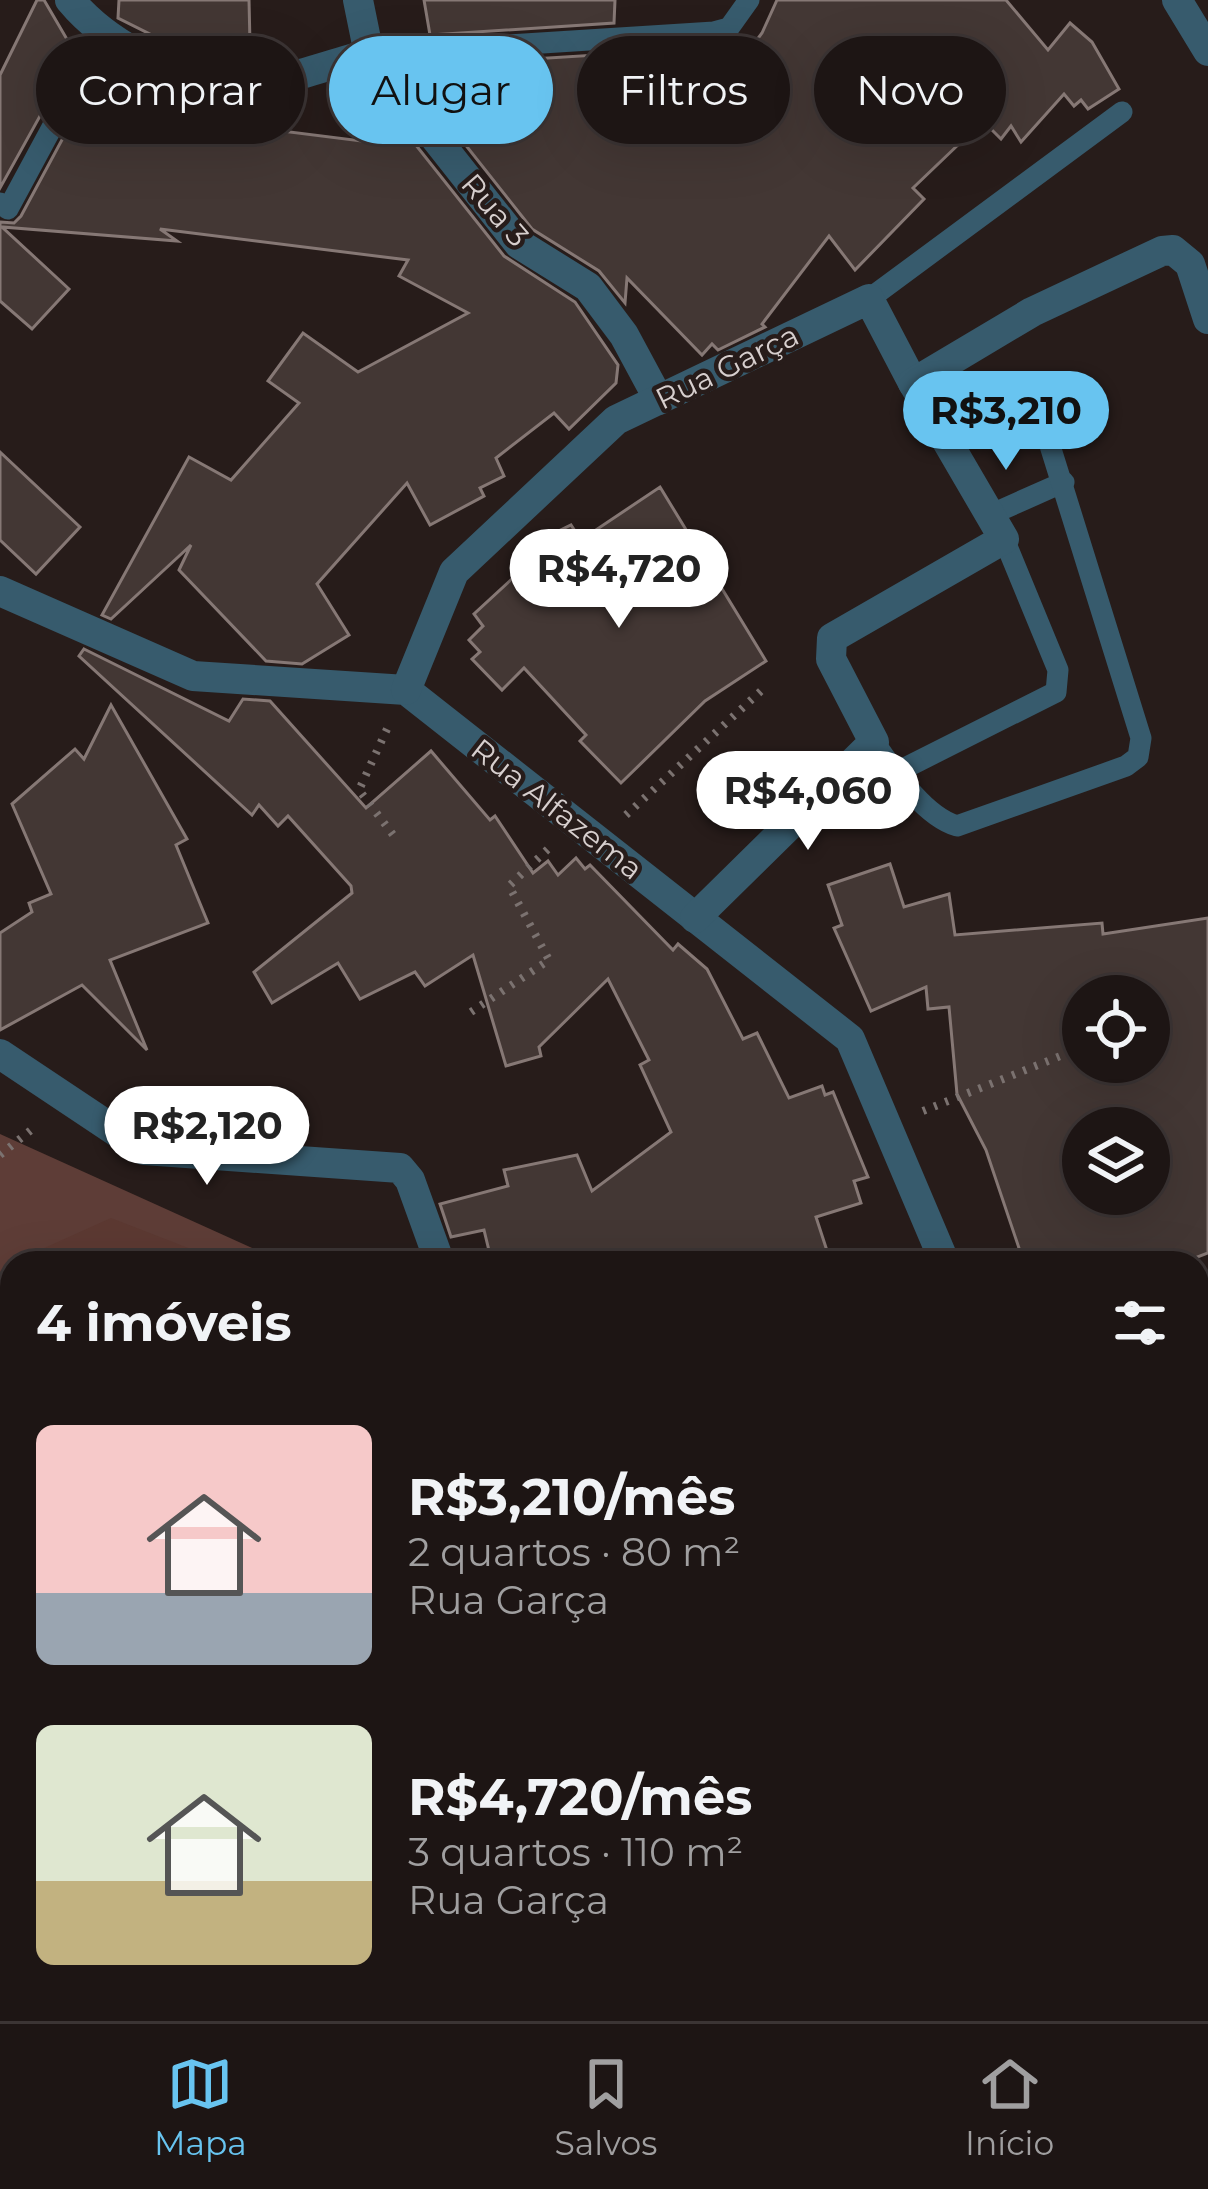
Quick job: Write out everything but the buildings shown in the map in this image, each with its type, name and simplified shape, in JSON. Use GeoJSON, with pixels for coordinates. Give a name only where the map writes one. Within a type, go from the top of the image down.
{"type":"FeatureCollection","features":[{"type":"Feature","properties":{"kind":"street"},"geometry":{"type":"LineString","coordinates":[[70,0],[104,32],[167,68],[243,85],[329,64]]}},
{"type":"Feature","properties":{"kind":"street","name":"Rua 3"},"geometry":{"type":"LineString","coordinates":[[358,0],[365,36]]}},
{"type":"Feature","properties":{"kind":"street"},"geometry":{"type":"LineString","coordinates":[[1177,0],[1208,51]]}},
{"type":"Feature","properties":{"kind":"street","name":"Rua 3"},"geometry":{"type":"LineString","coordinates":[[440,144],[519,244],[588,287],[624,334],[659,400]]}},
{"type":"Feature","properties":{"kind":"street"},"geometry":{"type":"LineString","coordinates":[[913,383],[1032,311],[1162,251],[1173,250],[1190,264],[1208,319]]}},
{"type":"Feature","properties":{"kind":"street"},"geometry":{"type":"LineString","coordinates":[[695,917],[874,742],[831,659],[832,638],[998,526],[868,299]]}},
{"type":"Feature","properties":{"kind":"street","name":"Rua Garça"},"geometry":{"type":"LineString","coordinates":[[406,690],[454,572],[616,420],[868,299]]}},
{"type":"Feature","properties":{"kind":"street"},"geometry":{"type":"LineString","coordinates":[[0,591],[193,676],[406,690]]}},
{"type":"Feature","properties":{"kind":"street","name":"Rua Alfazema"},"geometry":{"type":"LineString","coordinates":[[406,690],[850,1039],[940,1251]]}},
{"type":"Feature","properties":{"kind":"street"},"geometry":{"type":"LineString","coordinates":[[0,1054],[144,1150],[400,1168],[410,1180],[436,1251]]}},
{"type":"Feature","properties":{"kind":"lane"},"geometry":{"type":"LineString","coordinates":[[553,41],[729,28],[749,0]]}},
{"type":"Feature","properties":{"kind":"lane"},"geometry":{"type":"LineString","coordinates":[[0,203],[8,209],[104,32]]}},
{"type":"Feature","properties":{"kind":"lane","name":"Rua Garça"},"geometry":{"type":"LineString","coordinates":[[868,299],[1122,112]]}},
{"type":"Feature","properties":{"kind":"lane"},"geometry":{"type":"LineString","coordinates":[[874,742],[896,773],[943,820],[957,826],[1126,766],[1138,757],[1141,738],[1042,420]]}},
{"type":"Feature","properties":{"kind":"lane"},"geometry":{"type":"LineString","coordinates":[[896,773],[1056,692],[1058,670],[998,526],[1064,482]]}},
{"type":"Feature","properties":{"kind":"path"},"geometry":{"type":"LineString","coordinates":[[397,840],[359,790],[406,690]]}},
{"type":"Feature","properties":{"kind":"path"},"geometry":{"type":"LineString","coordinates":[[472,1012],[549,960],[509,886],[587,832],[762,690]]}},
{"type":"Feature","properties":{"kind":"path"},"geometry":{"type":"LineString","coordinates":[[886,1125],[1062,1055]]}},
{"type":"Feature","properties":{"kind":"shaded area"},"geometry":{"type":"Polygon","coordinates":[[[0,1134],[258,1251],[0,1251],[0,1134]]]}},
{"type":"Feature","properties":{"kind":"shaded area"},"geometry":{"type":"Polygon","coordinates":[[[111,1218],[196,1251],[38,1251],[111,1218]]]}}]}
